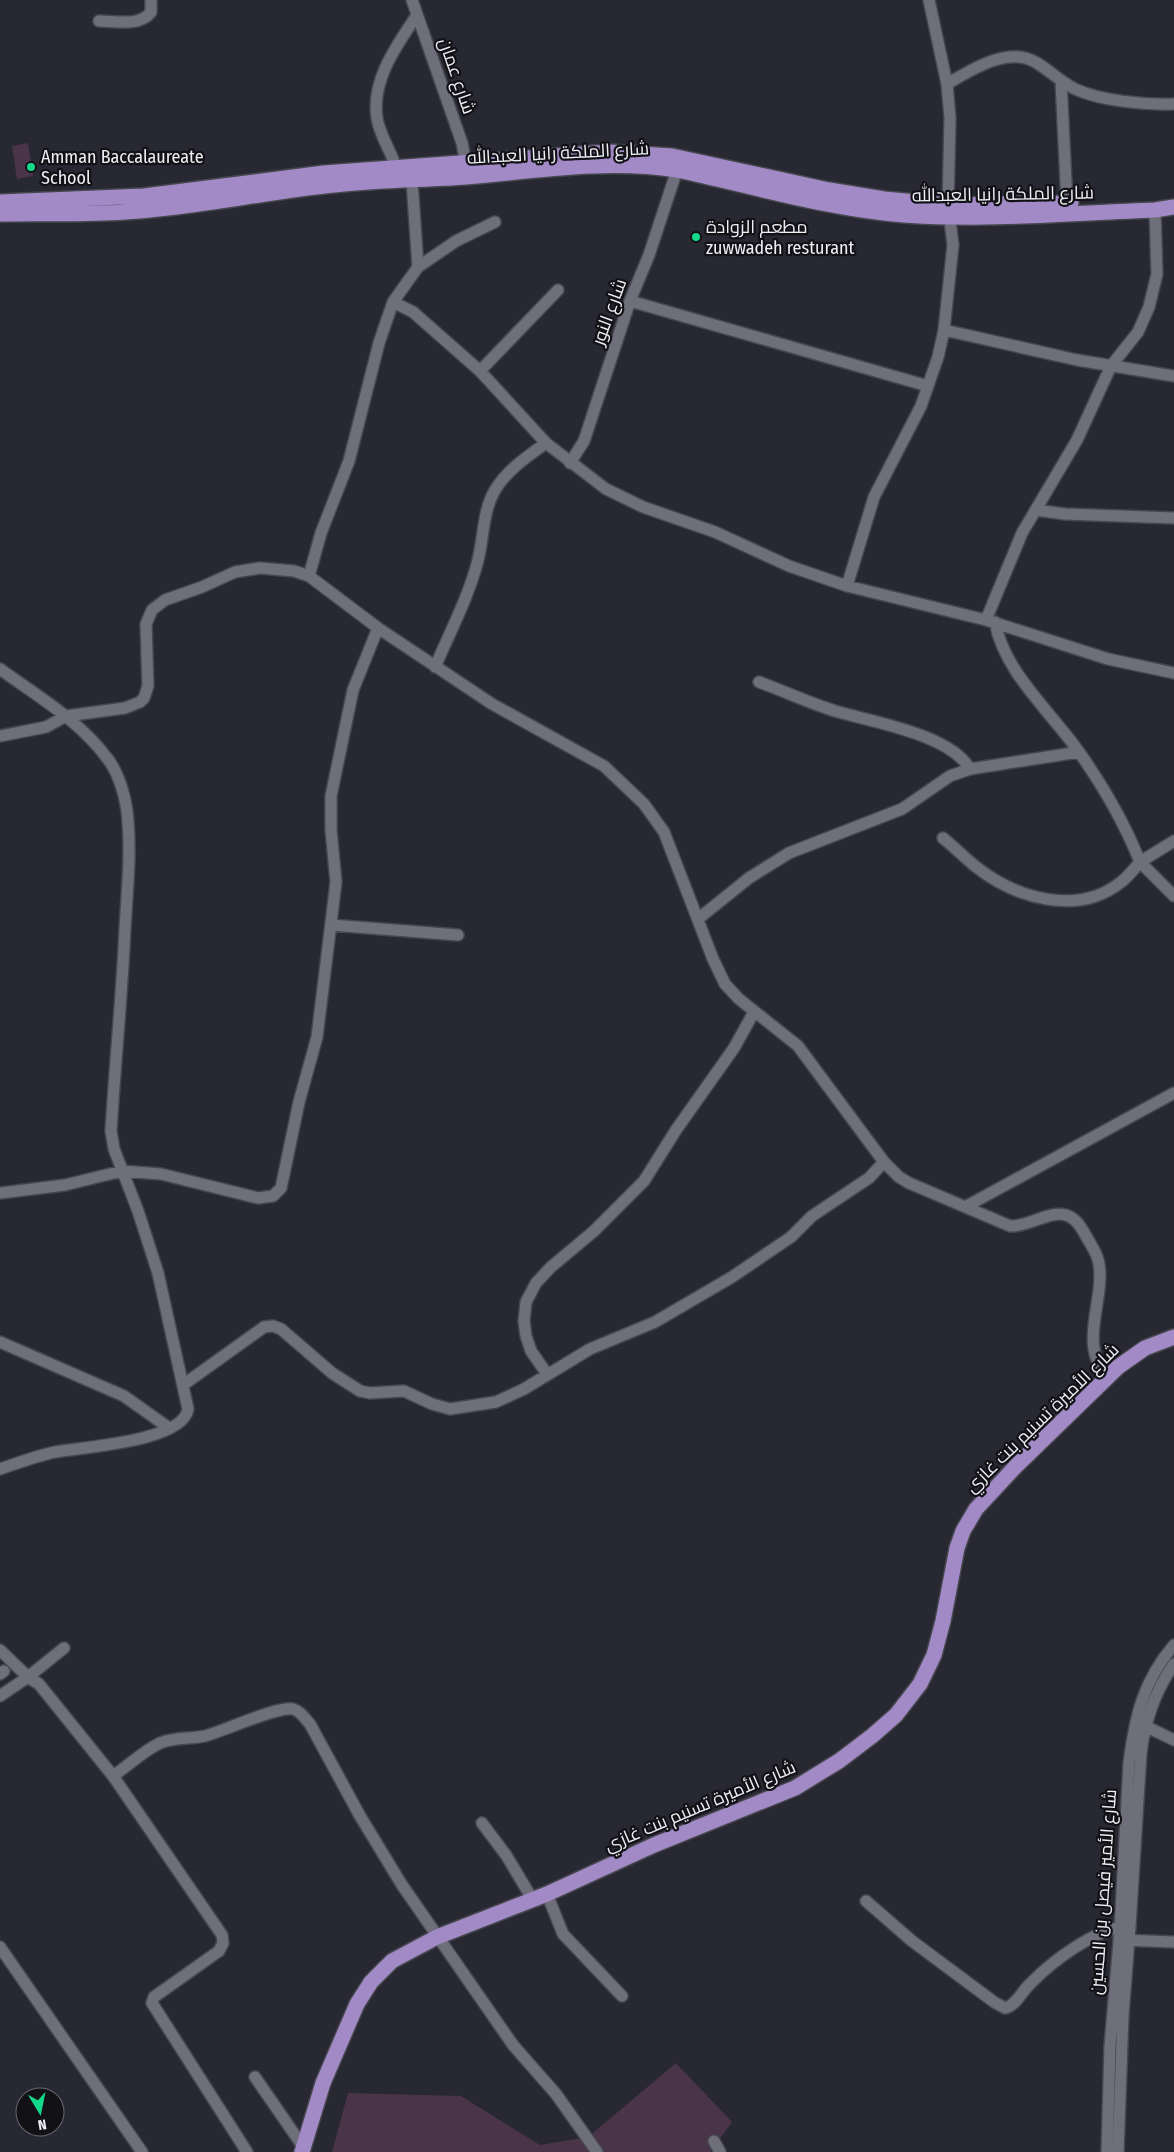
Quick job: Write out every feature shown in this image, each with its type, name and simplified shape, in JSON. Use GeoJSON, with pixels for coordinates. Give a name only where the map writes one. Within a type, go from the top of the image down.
{"type":"FeatureCollection","features":[{"type":"Feature","properties":{"kind":"main road","name":"شارع الملكة رانيا العبدالله"},"geometry":{"type":"LineString","coordinates":[[0,202],[135,197],[189,192],[324,173],[610,152],[672,156],[829,190],[983,217],[1155,210],[1174,207]]}},
{"type":"Feature","properties":{"kind":"main road","name":"شارع الملكة رانيا العبدالله"},"geometry":{"type":"LineString","coordinates":[[0,214],[124,212],[231,201],[334,185],[626,166],[655,166],[838,206],[904,215],[949,210],[1155,200],[1174,197]]}},
{"type":"Feature","properties":{"kind":"main road","name":"شارع الأميرة تسنيم بنت غازي"},"geometry":{"type":"LineString","coordinates":[[303,2150],[323,2083],[357,2004],[371,1982],[392,1961],[437,1936],[540,1897],[654,1844],[795,1788],[839,1761],[896,1715],[920,1684],[934,1655],[957,1548],[972,1514],[1000,1482],[1108,1377],[1139,1351],[1174,1338]]}},
{"type":"Feature","properties":{"kind":"street"},"geometry":{"type":"LineString","coordinates":[[99,21],[135,22],[144,19],[151,12],[151,0]]}},
{"type":"Feature","properties":{"kind":"street","name":"شارع عمان"},"geometry":{"type":"LineString","coordinates":[[412,0],[462,143],[466,164]]}},
{"type":"Feature","properties":{"kind":"street"},"geometry":{"type":"LineString","coordinates":[[847,586],[874,497],[928,386],[944,330],[953,245],[949,210],[950,118],[947,84],[929,0]]}},
{"type":"Feature","properties":{"kind":"street"},"geometry":{"type":"LineString","coordinates":[[394,162],[377,120],[377,100],[388,61],[417,15]]}},
{"type":"Feature","properties":{"kind":"street"},"geometry":{"type":"LineString","coordinates":[[947,84],[985,64],[1012,57],[1024,58],[1035,62],[1076,90],[1111,99],[1174,104]]}},
{"type":"Feature","properties":{"kind":"street"},"geometry":{"type":"LineString","coordinates":[[1061,81],[1067,203]]}},
{"type":"Feature","properties":{"kind":"street","name":"شارع النور"},"geometry":{"type":"LineString","coordinates":[[570,463],[584,440],[630,301],[649,255],[677,170]]}},
{"type":"Feature","properties":{"kind":"street"},"geometry":{"type":"LineString","coordinates":[[412,181],[418,267]]}},
{"type":"Feature","properties":{"kind":"street"},"geometry":{"type":"LineString","coordinates":[[1155,210],[1155,288],[1138,332],[1111,366],[1077,440],[1022,533],[990,621],[1015,669],[1079,752],[1130,836],[1140,862],[1174,896]]}},
{"type":"Feature","properties":{"kind":"street"},"geometry":{"type":"LineString","coordinates":[[309,576],[321,533],[349,461],[379,343],[393,302],[418,267],[456,241],[495,222]]}},
{"type":"Feature","properties":{"kind":"street"},"geometry":{"type":"LineString","coordinates":[[480,371],[558,290]]}},
{"type":"Feature","properties":{"kind":"street"},"geometry":{"type":"LineString","coordinates":[[630,301],[928,386]]}},
{"type":"Feature","properties":{"kind":"street"},"geometry":{"type":"LineString","coordinates":[[393,302],[413,312],[480,371],[546,443],[570,463],[606,489],[643,507],[715,532],[789,566],[847,586],[990,621],[1108,659],[1174,673]]}},
{"type":"Feature","properties":{"kind":"street"},"geometry":{"type":"LineString","coordinates":[[944,330],[1077,360],[1174,376]]}},
{"type":"Feature","properties":{"kind":"street"},"geometry":{"type":"LineString","coordinates":[[436,667],[462,607],[478,562],[490,500],[496,488],[513,469],[546,443]]}},
{"type":"Feature","properties":{"kind":"street"},"geometry":{"type":"LineString","coordinates":[[1036,510],[1065,514],[1174,518]]}},
{"type":"Feature","properties":{"kind":"street"},"geometry":{"type":"LineString","coordinates":[[0,736],[46,727],[66,716],[136,705],[144,698],[148,686],[146,624],[152,610],[165,600],[248,569],[275,568],[309,576],[378,628],[492,704],[604,766],[644,804],[664,832],[713,960],[725,984],[739,1000],[798,1046],[884,1162],[899,1176],[909,1183],[1010,1226],[1024,1225],[1062,1215],[1068,1216],[1079,1224],[1098,1260],[1100,1274],[1093,1345],[1100,1369],[1108,1377]]}},
{"type":"Feature","properties":{"kind":"street"},"geometry":{"type":"LineString","coordinates":[[0,1193],[66,1186],[122,1171],[161,1174],[258,1198],[273,1196],[279,1192],[299,1102],[317,1038],[336,882],[330,821],[331,796],[353,690],[378,628]]}},
{"type":"Feature","properties":{"kind":"street"},"geometry":{"type":"LineString","coordinates":[[0,669],[66,716],[108,759],[120,786],[128,820],[130,854],[111,1131],[114,1149],[138,1211],[158,1273],[187,1402],[185,1418],[168,1428],[138,1440],[54,1452],[0,1469]]}},
{"type":"Feature","properties":{"kind":"street"},"geometry":{"type":"LineString","coordinates":[[759,682],[833,710],[913,732],[942,745],[958,755],[965,761],[970,770]]}},
{"type":"Feature","properties":{"kind":"street"},"geometry":{"type":"LineString","coordinates":[[698,919],[750,878],[789,853],[902,809],[950,776],[970,770],[1079,752]]}},
{"type":"Feature","properties":{"kind":"street"},"geometry":{"type":"LineString","coordinates":[[943,838],[976,867],[1012,888],[1049,900],[1072,901],[1106,892],[1122,881],[1140,862],[1174,841]]}},
{"type":"Feature","properties":{"kind":"street"},"geometry":{"type":"LineString","coordinates":[[331,925],[458,935]]}},
{"type":"Feature","properties":{"kind":"street"},"geometry":{"type":"LineString","coordinates":[[547,1374],[531,1351],[524,1321],[526,1302],[536,1283],[551,1267],[594,1231],[644,1181],[676,1130],[734,1048],[754,1012]]}},
{"type":"Feature","properties":{"kind":"street"},"geometry":{"type":"LineString","coordinates":[[965,1207],[1174,1093]]}},
{"type":"Feature","properties":{"kind":"street"},"geometry":{"type":"LineString","coordinates":[[183,1385],[248,1337],[268,1326],[281,1329],[332,1373],[356,1389],[370,1393],[404,1391],[444,1408],[460,1409],[496,1402],[524,1389],[590,1349],[655,1322],[732,1277],[792,1238],[812,1216],[869,1178],[884,1162]]}},
{"type":"Feature","properties":{"kind":"street"},"geometry":{"type":"LineString","coordinates":[[0,1342],[124,1396],[168,1428]]}},
{"type":"Feature","properties":{"kind":"street","name":"شارع الأمير فيصل بن الحسين"},"geometry":{"type":"LineString","coordinates":[[1126,1927],[1129,1763],[1136,1718],[1145,1690],[1154,1671],[1174,1644]]}},
{"type":"Feature","properties":{"kind":"street"},"geometry":{"type":"LineString","coordinates":[[0,1696],[28,1677],[64,1648]]}},
{"type":"Feature","properties":{"kind":"street"},"geometry":{"type":"LineString","coordinates":[[0,1650],[28,1677],[39,1684],[113,1776],[222,1936],[224,1943],[219,1951],[154,1997],[152,2004],[247,2152]]}},
{"type":"Feature","properties":{"kind":"street","name":"شارع الأمير فيصل بن الحسين"},"geometry":{"type":"LineString","coordinates":[[1107,2152],[1110,2046],[1126,1927],[1141,1753],[1145,1726],[1155,1697],[1174,1664]]}},
{"type":"Feature","properties":{"kind":"street"},"geometry":{"type":"LineString","coordinates":[[113,1776],[161,1743],[171,1739],[197,1738],[278,1711],[295,1710],[310,1724],[360,1816],[402,1885],[513,2045],[556,2094],[597,2152]]}},
{"type":"Feature","properties":{"kind":"street"},"geometry":{"type":"LineString","coordinates":[[1145,1726],[1174,1740]]}},
{"type":"Feature","properties":{"kind":"street"},"geometry":{"type":"LineString","coordinates":[[482,1823],[540,1897],[563,1934],[622,1996]]}},
{"type":"Feature","properties":{"kind":"street"},"geometry":{"type":"LineString","coordinates":[[866,1900],[912,1941],[994,2002],[1005,2008],[1012,2006],[1030,1983],[1058,1960],[1098,1935],[1126,1927]]}},
{"type":"Feature","properties":{"kind":"street"},"geometry":{"type":"LineString","coordinates":[[1124,1940],[1174,1942]]}},
{"type":"Feature","properties":{"kind":"street","name":"شارع الأمير فيصل بن الحسين"},"geometry":{"type":"LineString","coordinates":[[1118,2152],[1124,1940]]}},
{"type":"Feature","properties":{"kind":"street"},"geometry":{"type":"LineString","coordinates":[[0,1947],[142,2152]]}},
{"type":"Feature","properties":{"kind":"street"},"geometry":{"type":"LineString","coordinates":[[255,2076],[303,2150]]}},
{"type":"Feature","properties":{"kind":"street"},"geometry":{"type":"LineString","coordinates":[[714,2141],[720,2152]]}},
{"type":"Feature","properties":{"kind":"shaded area"},"geometry":{"type":"Polygon","coordinates":[[[28,143],[33,176],[17,179],[12,146],[28,143]]]}},
{"type":"Feature","properties":{"kind":"shaded area"},"geometry":{"type":"Polygon","coordinates":[[[676,2063],[732,2122],[710,2152],[332,2152],[348,2093],[461,2096],[540,2145],[588,2137],[676,2063]]]}},
{"type":"Feature","properties":{"kind":"place","name":"Amman Baccalaureate School"},"geometry":{"type":"Point","coordinates":[31,167]}},
{"type":"Feature","properties":{"kind":"place","name":"مطعم الزوادة zuwwadeh resturant"},"geometry":{"type":"Point","coordinates":[696,237]}}]}
